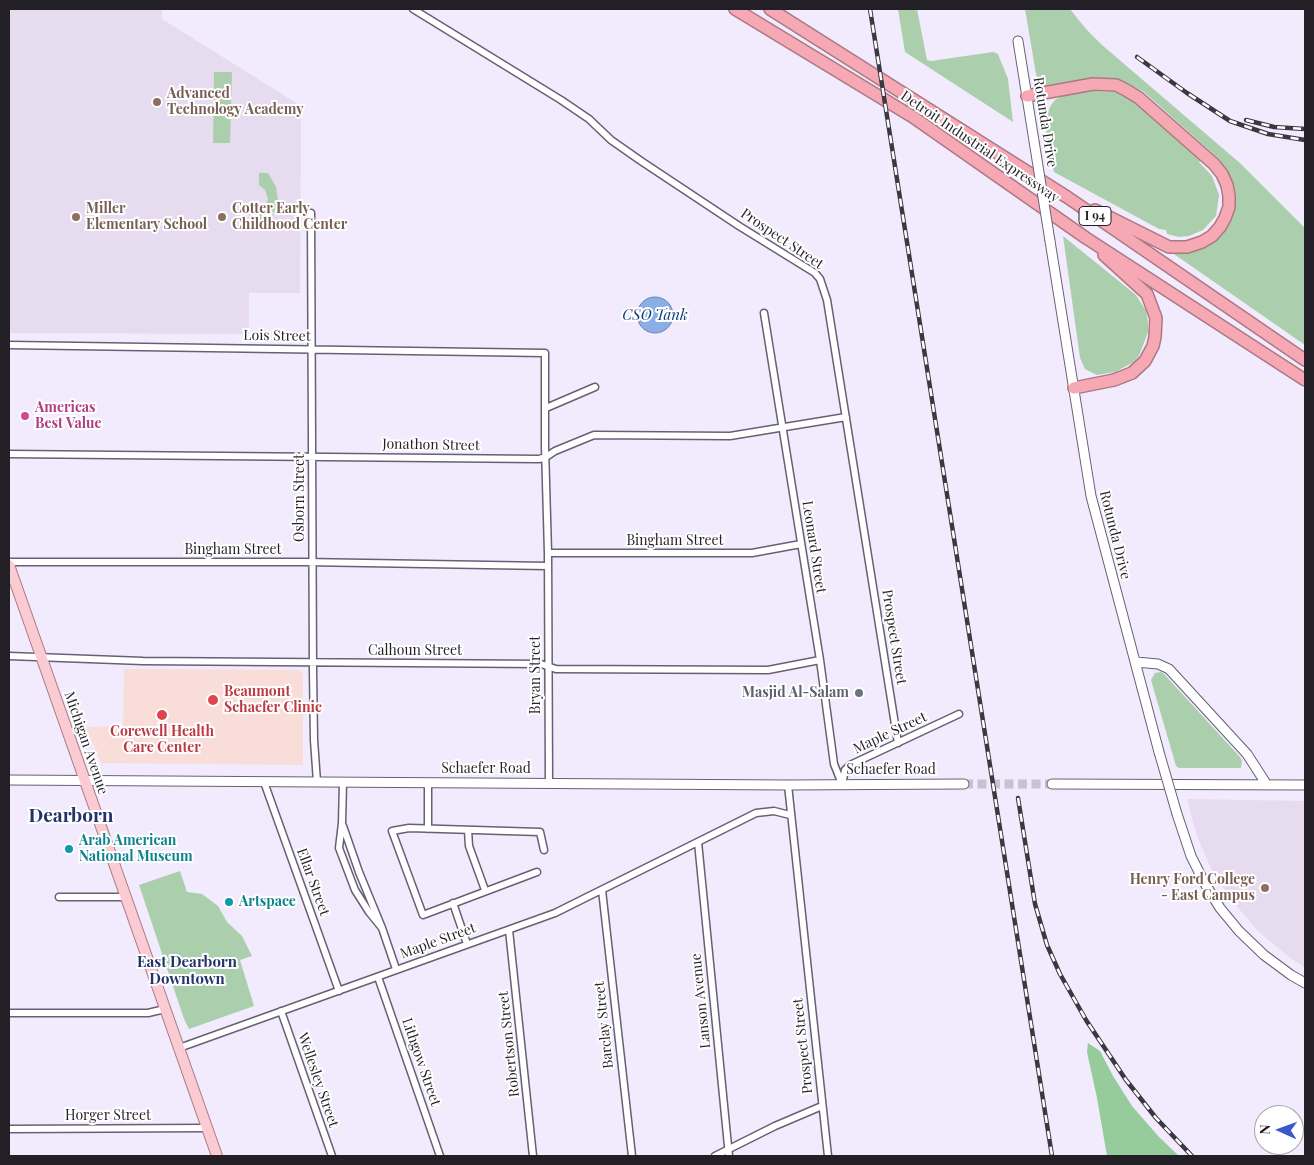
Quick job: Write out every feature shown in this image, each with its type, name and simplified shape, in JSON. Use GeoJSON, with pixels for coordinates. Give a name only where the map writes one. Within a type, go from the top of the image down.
{"type":"FeatureCollection","features":[{"type":"Feature","properties":{"kind":"highway","name":"Detroit Industrial Expressway"},"geometry":{"type":"LineString","coordinates":[[735,9],[913,118],[1086,238],[1305,380]]}},
{"type":"Feature","properties":{"kind":"highway","name":"Detroit Industrial Expressway"},"geometry":{"type":"LineString","coordinates":[[770,9],[1067,197],[1305,360]]}},
{"type":"Feature","properties":{"kind":"highway"},"geometry":{"type":"LineString","coordinates":[[1027,96],[1093,84],[1116,86],[1126,90],[1138,98],[1214,164],[1222,174],[1229,196],[1225,218],[1212,236],[1194,246],[1178,248],[1169,247],[1120,221],[1067,197]]}},
{"type":"Feature","properties":{"kind":"highway"},"geometry":{"type":"LineString","coordinates":[[1074,388],[1114,380],[1132,373],[1145,361],[1150,353],[1156,326],[1154,311],[1147,294],[1086,238]]}},
{"type":"Feature","properties":{"kind":"main road","name":"Rotunda Drive"},"geometry":{"type":"LineString","coordinates":[[1018,40],[1091,496],[1177,814],[1191,856],[1220,908],[1239,931],[1264,955],[1305,984]]}},
{"type":"Feature","properties":{"kind":"main road","name":"Michigan Avenue"},"geometry":{"type":"LineString","coordinates":[[9,565],[217,1156]]}},
{"type":"Feature","properties":{"kind":"main road"},"geometry":{"type":"LineString","coordinates":[[1136,662],[1158,664],[1169,669],[1246,754],[1266,785]]}},
{"type":"Feature","properties":{"kind":"main road","name":"Schaefer Road"},"geometry":{"type":"LineString","coordinates":[[9,780],[549,784],[964,784]]}},
{"type":"Feature","properties":{"kind":"main road"},"geometry":{"type":"LineString","coordinates":[[1052,784],[1305,785]]}},
{"type":"Feature","properties":{"kind":"street","name":"Prospect Street"},"geometry":{"type":"LineString","coordinates":[[413,9],[561,100],[589,119],[611,140],[641,161],[816,274],[823,284],[828,300],[898,743]]}},
{"type":"Feature","properties":{"kind":"street","name":"Osborn Street"},"geometry":{"type":"LineString","coordinates":[[311,213],[313,663],[314,740],[318,782]]}},
{"type":"Feature","properties":{"kind":"street","name":"Leonard Street"},"geometry":{"type":"LineString","coordinates":[[764,313],[820,660],[834,764],[842,784]]}},
{"type":"Feature","properties":{"kind":"street","name":"Lois Street"},"geometry":{"type":"LineString","coordinates":[[9,345],[545,353],[546,408]]}},
{"type":"Feature","properties":{"kind":"street"},"geometry":{"type":"LineString","coordinates":[[548,553],[546,408],[594,387]]}},
{"type":"Feature","properties":{"kind":"street","name":"Jonathon Street"},"geometry":{"type":"LineString","coordinates":[[9,454],[526,459],[546,457],[555,451],[594,435],[730,436],[846,417]]}},
{"type":"Feature","properties":{"kind":"street","name":"Bingham Street"},"geometry":{"type":"LineString","coordinates":[[548,553],[752,554],[801,544]]}},
{"type":"Feature","properties":{"kind":"street","name":"Bryan Street"},"geometry":{"type":"LineString","coordinates":[[548,553],[549,784]]}},
{"type":"Feature","properties":{"kind":"street","name":"Bingham Street"},"geometry":{"type":"LineString","coordinates":[[9,562],[548,566]]}},
{"type":"Feature","properties":{"kind":"street","name":"Calhoun Street"},"geometry":{"type":"LineString","coordinates":[[9,656],[60,659],[313,663],[540,664],[556,669],[768,670],[820,660]]}},
{"type":"Feature","properties":{"kind":"street","name":"Maple Street"},"geometry":{"type":"LineString","coordinates":[[842,784],[846,770],[850,765],[959,714]]}},
{"type":"Feature","properties":{"kind":"street","name":"Ellar Street"},"geometry":{"type":"LineString","coordinates":[[264,782],[339,991]]}},
{"type":"Feature","properties":{"kind":"street"},"geometry":{"type":"LineString","coordinates":[[343,783],[339,848],[355,890],[382,928]]}},
{"type":"Feature","properties":{"kind":"street"},"geometry":{"type":"LineString","coordinates":[[428,783],[428,829]]}},
{"type":"Feature","properties":{"kind":"street","name":"Prospect Street"},"geometry":{"type":"LineString","coordinates":[[788,785],[828,1156]]}},
{"type":"Feature","properties":{"kind":"street","name":"Maple Street"},"geometry":{"type":"LineString","coordinates":[[178,1048],[556,913],[756,813],[774,811],[790,814]]}},
{"type":"Feature","properties":{"kind":"street"},"geometry":{"type":"LineString","coordinates":[[342,822],[396,969]]}},
{"type":"Feature","properties":{"kind":"street"},"geometry":{"type":"LineString","coordinates":[[537,872],[485,890],[423,915],[392,831],[409,828],[540,832],[544,850]]}},
{"type":"Feature","properties":{"kind":"street"},"geometry":{"type":"LineString","coordinates":[[468,830],[468,846],[485,890]]}},
{"type":"Feature","properties":{"kind":"street","name":"Lanson Avenue"},"geometry":{"type":"LineString","coordinates":[[698,842],[728,1153]]}},
{"type":"Feature","properties":{"kind":"street","name":"Barclay Street"},"geometry":{"type":"LineString","coordinates":[[602,890],[632,1156]]}},
{"type":"Feature","properties":{"kind":"street"},"geometry":{"type":"LineString","coordinates":[[59,897],[126,897]]}},
{"type":"Feature","properties":{"kind":"street"},"geometry":{"type":"LineString","coordinates":[[453,903],[467,944]]}},
{"type":"Feature","properties":{"kind":"street","name":"Robertson Street"},"geometry":{"type":"LineString","coordinates":[[509,930],[533,1156]]}},
{"type":"Feature","properties":{"kind":"street","name":"Lithgow Street"},"geometry":{"type":"LineString","coordinates":[[378,976],[440,1156]]}},
{"type":"Feature","properties":{"kind":"street"},"geometry":{"type":"LineString","coordinates":[[9,1013],[148,1013],[165,1009]]}},
{"type":"Feature","properties":{"kind":"street","name":"Wellesley Street"},"geometry":{"type":"LineString","coordinates":[[281,1011],[332,1156]]}},
{"type":"Feature","properties":{"kind":"street"},"geometry":{"type":"LineString","coordinates":[[715,1156],[728,1153],[775,1126],[822,1106]]}},
{"type":"Feature","properties":{"kind":"street","name":"Horger Street"},"geometry":{"type":"LineString","coordinates":[[9,1129],[206,1128]]}},
{"type":"Feature","properties":{"kind":"shaded area"},"geometry":{"type":"Polygon","coordinates":[[[9,9],[162,9],[162,19],[301,106],[300,293],[249,293],[249,334],[9,333],[9,9]]]}},
{"type":"Feature","properties":{"kind":"shaded area","name":"Beaumont Schaefer Clinic"},"geometry":{"type":"Polygon","coordinates":[[[124,669],[300,670],[303,674],[303,765],[101,763],[86,727],[123,726],[124,669]]]}},
{"type":"Feature","properties":{"kind":"shaded area","name":"Henry Ford College - East Campus"},"geometry":{"type":"Polygon","coordinates":[[[1187,799],[1305,801],[1305,968],[1259,932],[1234,903],[1213,873],[1197,836],[1187,799]]]}},
{"type":"Feature","properties":{"kind":"green space"},"geometry":{"type":"Polygon","coordinates":[[[898,9],[917,9],[927,60],[993,52],[998,54],[1008,79],[1013,122],[905,52],[898,9]]]}},
{"type":"Feature","properties":{"kind":"green space"},"geometry":{"type":"Polygon","coordinates":[[[1025,9],[1070,9],[1102,45],[1241,164],[1305,228],[1305,345],[1171,252],[1191,252],[1205,248],[1223,234],[1232,219],[1234,208],[1233,188],[1226,170],[1218,158],[1144,92],[1123,81],[1101,78],[1051,87],[1041,86],[1036,74],[1025,9]]]}},
{"type":"Feature","properties":{"kind":"green space"},"geometry":{"type":"Polygon","coordinates":[[[214,72],[232,72],[230,143],[213,143],[214,72]]]}},
{"type":"Feature","properties":{"kind":"green space"},"geometry":{"type":"Polygon","coordinates":[[[1090,91],[1114,92],[1133,100],[1201,159],[1199,162],[1212,176],[1219,195],[1216,216],[1203,230],[1189,236],[1179,237],[1167,234],[1166,230],[1159,229],[1054,172],[1046,142],[1047,114],[1051,105],[1056,99],[1066,95],[1090,91]]]}},
{"type":"Feature","properties":{"kind":"green space"},"geometry":{"type":"Polygon","coordinates":[[[259,173],[268,173],[276,187],[278,200],[267,226],[259,226],[258,215],[264,210],[268,199],[265,190],[259,185],[259,173]]]}},
{"type":"Feature","properties":{"kind":"green space"},"geometry":{"type":"Polygon","coordinates":[[[1063,236],[1136,295],[1146,311],[1148,332],[1139,356],[1132,363],[1115,372],[1097,375],[1085,369],[1080,358],[1063,236]]]}},
{"type":"Feature","properties":{"kind":"green space"},"geometry":{"type":"Polygon","coordinates":[[[1161,672],[1240,757],[1242,761],[1241,768],[1179,768],[1176,766],[1151,680],[1155,673],[1161,672]]]}},
{"type":"Feature","properties":{"kind":"green space"},"geometry":{"type":"Polygon","coordinates":[[[180,871],[187,892],[202,894],[218,906],[227,922],[242,936],[252,956],[240,960],[254,1006],[189,1029],[139,885],[180,871]]]}},
{"type":"Feature","properties":{"kind":"green space"},"geometry":{"type":"Polygon","coordinates":[[[1088,1043],[1100,1051],[1132,1106],[1159,1137],[1179,1156],[1107,1156],[1087,1052],[1088,1043]]]}},
{"type":"Feature","properties":{"kind":"water","name":"CSO Tank"},"geometry":{"type":"Polygon","coordinates":[[[655,297],[668,302],[673,315],[668,328],[655,333],[642,328],[637,315],[642,302],[655,297]]]}},
{"type":"Feature","properties":{"kind":"tunnel"},"geometry":{"type":"LineString","coordinates":[[964,784],[1052,784]]}},
{"type":"Feature","properties":{"kind":"railway"},"geometry":{"type":"LineString","coordinates":[[870,9],[1052,1156]]}},
{"type":"Feature","properties":{"kind":"railway"},"geometry":{"type":"LineString","coordinates":[[1137,57],[1230,121],[1268,134],[1305,140]]}},
{"type":"Feature","properties":{"kind":"railway"},"geometry":{"type":"LineString","coordinates":[[1246,120],[1274,127],[1305,129]]}},
{"type":"Feature","properties":{"kind":"railway"},"geometry":{"type":"LineString","coordinates":[[1018,798],[1035,904],[1047,945],[1060,974],[1086,1020],[1126,1080],[1156,1118],[1192,1156]]}},
{"type":"Feature","properties":{"kind":"place","name":"Advanced Technology Academy"},"geometry":{"type":"Point","coordinates":[157,102]}},
{"type":"Feature","properties":{"kind":"place","name":"Miller Elementary School"},"geometry":{"type":"Point","coordinates":[76,217]}},
{"type":"Feature","properties":{"kind":"place","name":"Cotter Early Childhood Center"},"geometry":{"type":"Point","coordinates":[222,217]}},
{"type":"Feature","properties":{"kind":"place","name":"Americas Best Value"},"geometry":{"type":"Point","coordinates":[25,416]}},
{"type":"Feature","properties":{"kind":"place","name":"Masjid Al-Salam"},"geometry":{"type":"Point","coordinates":[859,693]}},
{"type":"Feature","properties":{"kind":"place","name":"Beaumont Schaefer Clinic"},"geometry":{"type":"Point","coordinates":[213,700]}},
{"type":"Feature","properties":{"kind":"place","name":"Corewell Health Care Center"},"geometry":{"type":"Point","coordinates":[162,715]}},
{"type":"Feature","properties":{"kind":"place","name":"Arab American National Museum"},"geometry":{"type":"Point","coordinates":[69,849]}},
{"type":"Feature","properties":{"kind":"place","name":"Henry Ford College - East Campus"},"geometry":{"type":"Point","coordinates":[1265,888]}},
{"type":"Feature","properties":{"kind":"place","name":"Artspace"},"geometry":{"type":"Point","coordinates":[229,902]}},
{"type":"Feature","properties":{"kind":"district","name":"Dearborn"},"geometry":{"type":"Point","coordinates":[71,816]}},
{"type":"Feature","properties":{"kind":"district","name":"East Dearborn Downtown"},"geometry":{"type":"Point","coordinates":[187,970]}}]}
